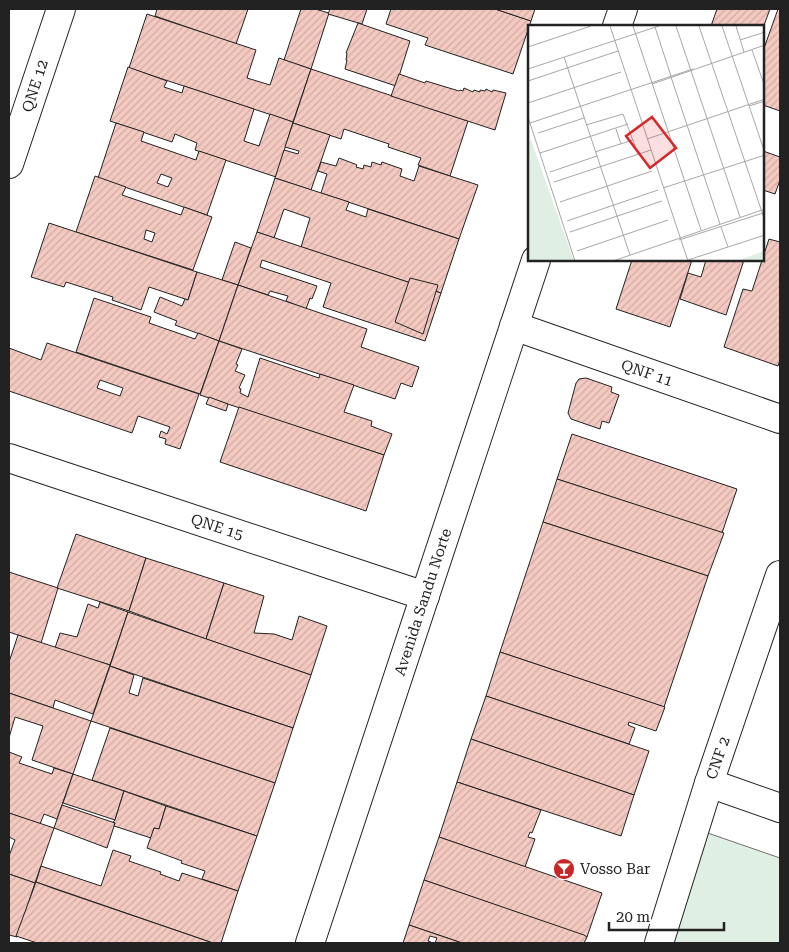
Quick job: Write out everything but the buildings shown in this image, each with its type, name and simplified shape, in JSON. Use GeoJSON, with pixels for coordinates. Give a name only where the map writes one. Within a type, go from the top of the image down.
{"type":"FeatureCollection","features":[{"type":"Feature","properties":{"kind":"street","name":"QNE 12"},"geometry":{"type":"LineString","coordinates":[[9,164],[60,9]]}},
{"type":"Feature","properties":{"kind":"street"},"geometry":{"type":"LineString","coordinates":[[617,25],[623,9]]}},
{"type":"Feature","properties":{"kind":"street","name":"Avenida Sandu Norte"},"geometry":{"type":"LineString","coordinates":[[310,943],[536,261]]}},
{"type":"Feature","properties":{"kind":"street","name":"QNF 11"},"geometry":{"type":"LineString","coordinates":[[514,326],[780,419]]}},
{"type":"Feature","properties":{"kind":"street","name":"QNE 15"},"geometry":{"type":"LineString","coordinates":[[9,458],[425,596]]}},
{"type":"Feature","properties":{"kind":"street","name":"CNF 2"},"geometry":{"type":"LineString","coordinates":[[659,943],[709,783],[780,575]]}},
{"type":"Feature","properties":{"kind":"street"},"geometry":{"type":"LineString","coordinates":[[709,783],[780,808]]}},
{"type":"Feature","properties":{"kind":"green space"},"geometry":{"type":"Polygon","coordinates":[[[699,830],[780,858],[780,943],[663,943],[699,830]]]}},
{"type":"Feature","properties":{"kind":"place","name":"Vosso Bar"},"geometry":{"type":"Point","coordinates":[564,869]}}]}
